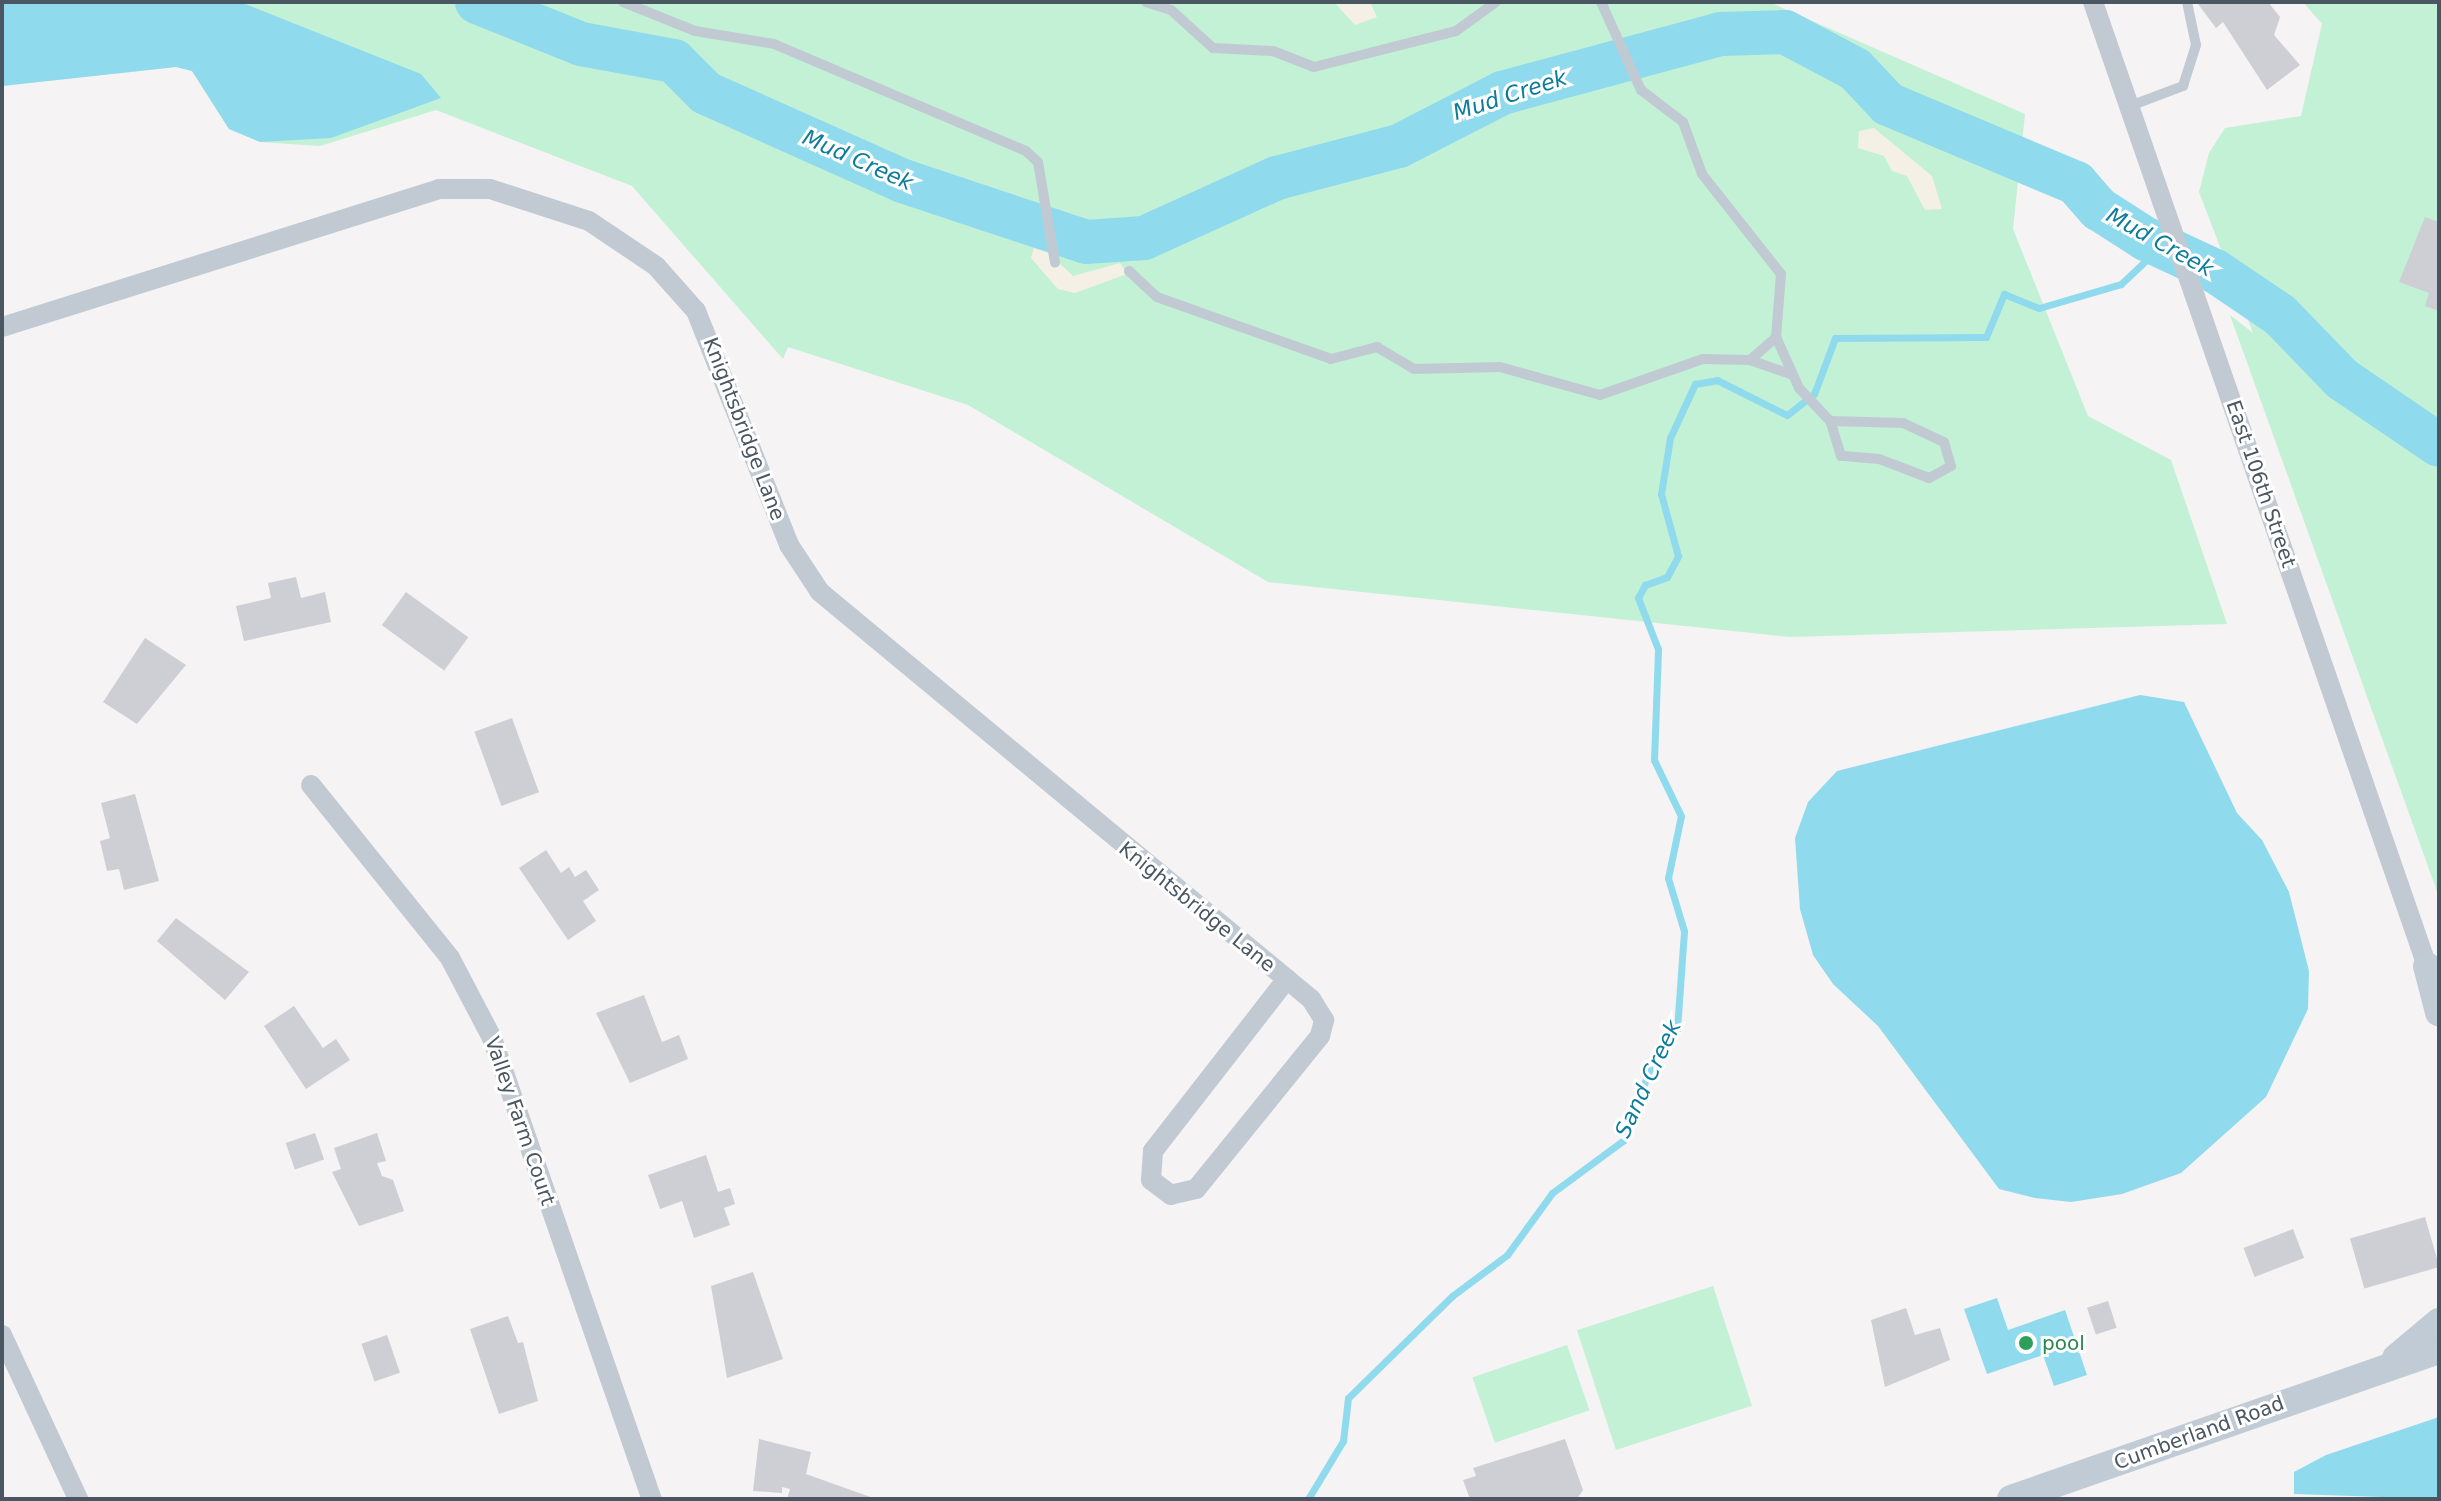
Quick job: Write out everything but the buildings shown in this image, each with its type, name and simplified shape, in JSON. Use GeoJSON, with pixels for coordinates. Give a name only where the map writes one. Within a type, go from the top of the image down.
{"type":"FeatureCollection","features":[{"type":"Feature","properties":{"kind":"main road","name":"East 106th Street"},"geometry":{"type":"LineString","coordinates":[[2433,976],[2439,1012]]}},
{"type":"Feature","properties":{"kind":"main road","name":"Cumberland Road"},"geometry":{"type":"LineString","coordinates":[[2386,1367],[2439,1322]]}},
{"type":"Feature","properties":{"kind":"main road","name":"Cumberland Road"},"geometry":{"type":"LineString","coordinates":[[2011,1499],[2439,1350]]}},
{"type":"Feature","properties":{"kind":"street","name":"East 106th Street"},"geometry":{"type":"LineString","coordinates":[[2093,2],[2433,976]]}},
{"type":"Feature","properties":{"kind":"street","name":"Knightsbridge Lane"},"geometry":{"type":"LineString","coordinates":[[2,327],[439,189],[490,189],[589,221],[656,266],[696,311],[789,545],[820,592],[1287,979],[1318,1009],[1320,1036],[1196,1189],[1171,1195],[1151,1180],[1153,1151],[1287,979]]}},
{"type":"Feature","properties":{"kind":"street","name":"Valley Farm Court"},"geometry":{"type":"LineString","coordinates":[[311,785],[450,958],[492,1038],[652,1499]]}},
{"type":"Feature","properties":{"kind":"street"},"geometry":{"type":"LineString","coordinates":[[2,1335],[78,1499]]}},
{"type":"Feature","properties":{"kind":"lane"},"geometry":{"type":"LineString","coordinates":[[623,2],[695,31],[774,44],[1026,151],[1038,162],[1055,263]]}},
{"type":"Feature","properties":{"kind":"lane"},"geometry":{"type":"LineString","coordinates":[[1146,2],[1171,10],[1213,48],[1273,51],[1314,67],[1456,31],[1496,2]]}},
{"type":"Feature","properties":{"kind":"lane"},"geometry":{"type":"LineString","coordinates":[[1601,2],[1635,76],[1650,99],[1683,122],[1702,174],[1781,274],[1776,337],[1790,374],[1830,421],[1841,456],[1879,459],[1929,478],[1951,466],[1944,442],[1903,423],[1830,421]]}},
{"type":"Feature","properties":{"kind":"lane"},"geometry":{"type":"LineString","coordinates":[[2130,106],[2183,86],[2196,45],[2187,2]]}},
{"type":"Feature","properties":{"kind":"lane"},"geometry":{"type":"LineString","coordinates":[[1129,271],[1157,297],[1331,359],[1377,347],[1414,369],[1500,367],[1600,395],[1703,359],[1750,360],[1790,374]]}},
{"type":"Feature","properties":{"kind":"lane"},"geometry":{"type":"LineString","coordinates":[[1750,360],[1776,337]]}},
{"type":"Feature","properties":{"kind":"green space"},"geometry":{"type":"Polygon","coordinates":[[[2,2],[1769,2],[2025,114],[2013,229],[2088,416],[2171,460],[2227,624],[1789,637],[1268,582],[968,405],[788,347],[783,359],[632,186],[436,110],[320,146],[260,142],[229,129],[192,71],[176,67],[2,86],[2,2]]]}},
{"type":"Feature","properties":{"kind":"green space"},"geometry":{"type":"Polygon","coordinates":[[[2303,2],[2439,2],[2439,897],[2230,315],[2253,333],[2199,192],[2209,153],[2225,128],[2301,116],[2322,24],[2303,2]]]}},
{"type":"Feature","properties":{"kind":"green space"},"geometry":{"type":"Polygon","coordinates":[[[1713,1286],[1752,1406],[1616,1450],[1577,1330],[1713,1286]]]}},
{"type":"Feature","properties":{"kind":"green space"},"geometry":{"type":"Polygon","coordinates":[[[1567,1345],[1589,1410],[1495,1443],[1472,1378],[1567,1345]]]}},
{"type":"Feature","properties":{"kind":"sand"},"geometry":{"type":"Polygon","coordinates":[[[1334,2],[1370,2],[1377,17],[1355,25],[1334,2]]]}},
{"type":"Feature","properties":{"kind":"sand"},"geometry":{"type":"Polygon","coordinates":[[[1874,128],[1932,176],[1942,209],[1925,210],[1907,176],[1892,171],[1884,156],[1858,148],[1859,131],[1874,128]]]}},
{"type":"Feature","properties":{"kind":"sand"},"geometry":{"type":"Polygon","coordinates":[[[1036,241],[1073,276],[1120,263],[1127,274],[1075,293],[1058,289],[1031,258],[1036,241]]]}},
{"type":"Feature","properties":{"kind":"water"},"geometry":{"type":"Polygon","coordinates":[[[2,2],[240,2],[421,74],[441,98],[331,138],[260,142],[229,129],[192,71],[176,67],[2,86],[2,2]]]}},
{"type":"Feature","properties":{"kind":"water"},"geometry":{"type":"Polygon","coordinates":[[[2140,695],[2184,702],[2237,813],[2262,840],[2289,892],[2309,971],[2308,1009],[2266,1097],[2181,1173],[2122,1194],[2071,1202],[2035,1198],[1999,1189],[1878,1026],[1833,984],[1813,955],[1800,909],[1795,838],[1808,802],[1837,771],[2140,695]]]}},
{"type":"Feature","properties":{"kind":"water","name":"pool"},"geometry":{"type":"Polygon","coordinates":[[[1997,1298],[2008,1330],[2065,1310],[2087,1375],[2054,1386],[2043,1355],[1987,1374],[1964,1309],[1997,1298]]]}},
{"type":"Feature","properties":{"kind":"water"},"geometry":{"type":"Polygon","coordinates":[[[2439,1417],[2439,1499],[2294,1494],[2294,1472],[2326,1455],[2439,1417]]]}},
{"type":"Feature","properties":{"kind":"waterway","name":"Mud Creek"},"geometry":{"type":"LineString","coordinates":[[477,2],[581,44],[674,61],[706,93],[903,181],[1086,242],[1144,238],[1277,178],[1399,146],[1502,93],[1721,34],[1785,32],[1855,69],[1888,104],[2076,183],[2099,209],[2146,239],[2215,271],[2280,315],[2342,379],[2439,445]]}},
{"type":"Feature","properties":{"kind":"waterway","name":"Sand Creek"},"geometry":{"type":"LineString","coordinates":[[1308,1499],[1343,1441],[1348,1398],[1452,1296],[1507,1255],[1552,1193],[1624,1140],[1651,1065],[1677,1029],[1684,931],[1668,878],[1681,816],[1654,760],[1658,649],[1638,598],[1645,585],[1667,577],[1678,556],[1661,494],[1670,438],[1695,384],[1717,380],[1787,415],[1814,394],[1835,338],[1986,337],[2004,294],[2039,308],[2121,284],[2161,246]]}},
{"type":"Feature","properties":{"kind":"place","name":"pool"},"geometry":{"type":"Point","coordinates":[2026,1343]}}]}
